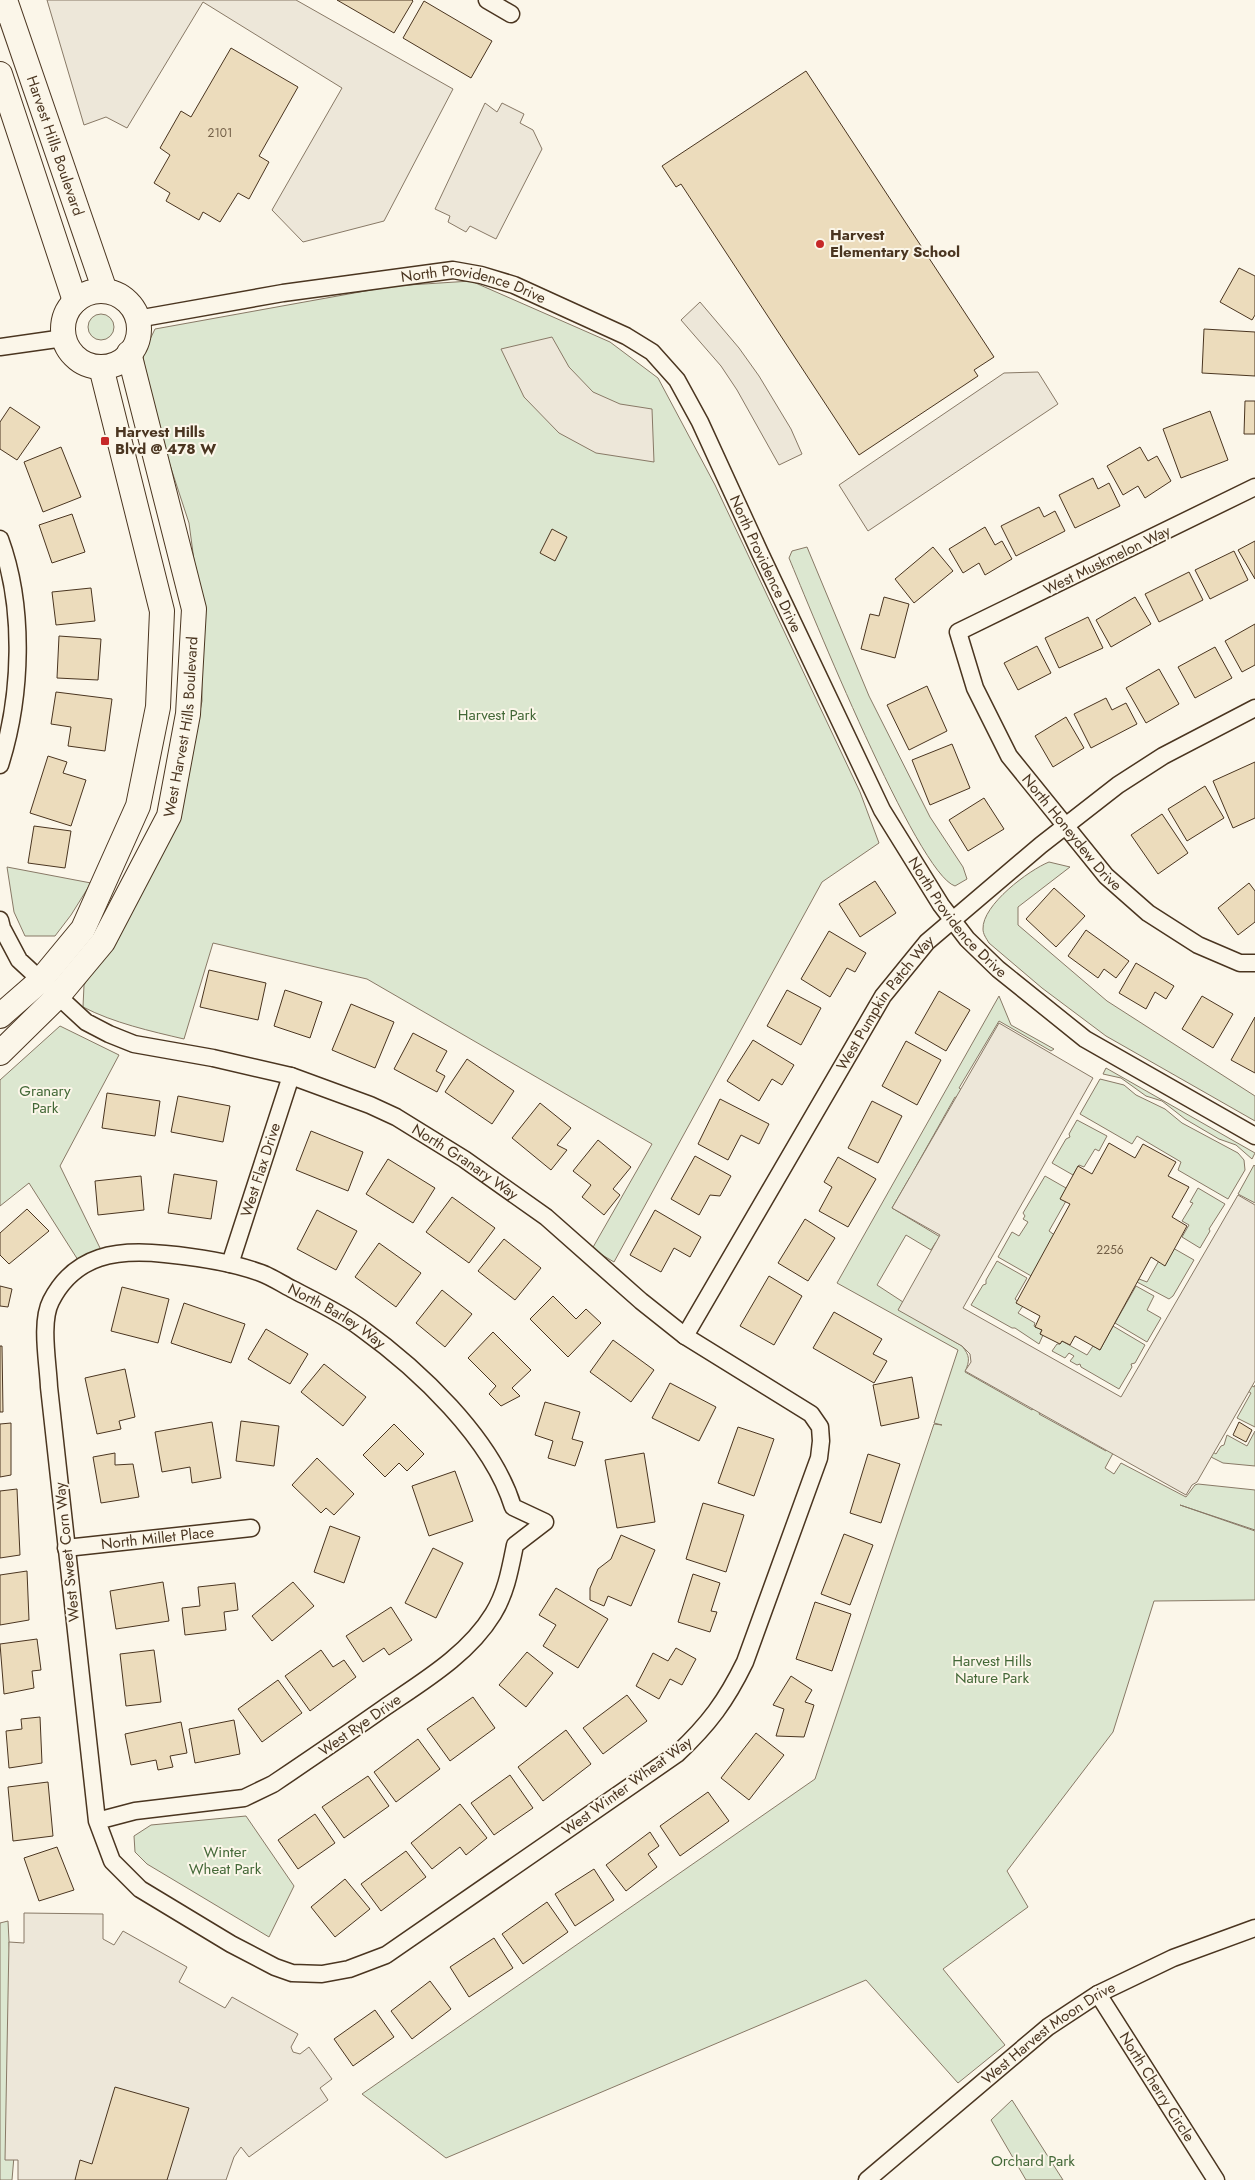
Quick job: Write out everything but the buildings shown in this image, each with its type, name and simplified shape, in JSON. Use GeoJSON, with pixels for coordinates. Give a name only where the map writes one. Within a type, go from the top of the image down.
{"type":"FeatureCollection","features":[{"type":"Feature","properties":{"kind":"street","name":"Harvest Hills Boulevard"},"geometry":{"type":"LineString","coordinates":[[5,0],[105,291]]}},
{"type":"Feature","properties":{"kind":"street"},"geometry":{"type":"LineString","coordinates":[[487,0],[511,14]]}},
{"type":"Feature","properties":{"kind":"street","name":"Harvest Hills Boulevard"},"geometry":{"type":"LineString","coordinates":[[0,74],[75,301]]}},
{"type":"Feature","properties":{"kind":"street","name":"North Providence Drive"},"geometry":{"type":"LineString","coordinates":[[137,319],[283,293],[453,270],[481,275],[514,285],[626,336],[652,352],[677,380],[700,422],[882,810],[940,905],[967,939],[998,969],[1085,1039],[1255,1136]]}},
{"type":"Feature","properties":{"kind":"street"},"geometry":{"type":"LineString","coordinates":[[94,291],[105,291],[116,294],[133,309],[139,331],[136,343],[129,354],[111,365],[101,367],[82,362],[74,356],[64,338],[64,318],[75,301],[84,295],[94,291]]}},
{"type":"Feature","properties":{"kind":"street"},"geometry":{"type":"LineString","coordinates":[[0,347],[64,338]]}},
{"type":"Feature","properties":{"kind":"street","name":"West Harvest Hills Boulevard"},"geometry":{"type":"LineString","coordinates":[[0,1053],[58,996],[103,942],[169,816],[188,714],[194,609],[129,354]]}},
{"type":"Feature","properties":{"kind":"street","name":"West Harvest Hills Boulevard"},"geometry":{"type":"LineString","coordinates":[[0,1016],[40,981],[83,929],[138,806],[158,707],[162,611],[101,367]]}},
{"type":"Feature","properties":{"kind":"street","name":"West Muskmelon Way"},"geometry":{"type":"LineString","coordinates":[[958,632],[1255,487]]}},
{"type":"Feature","properties":{"kind":"street"},"geometry":{"type":"LineString","coordinates":[[0,539],[14,586],[18,642],[14,700],[0,765]]}},
{"type":"Feature","properties":{"kind":"street","name":"North Honeydew Drive"},"geometry":{"type":"LineString","coordinates":[[958,632],[975,688],[1009,756],[1106,876],[1148,913],[1198,945],[1240,963],[1255,963]]}},
{"type":"Feature","properties":{"kind":"street","name":"West Pumpkin Patch Way"},"geometry":{"type":"LineString","coordinates":[[685,1336],[884,996],[926,942],[1065,826],[1118,785],[1163,756],[1255,708]]}},
{"type":"Feature","properties":{"kind":"street","name":"North Granary Way"},"geometry":{"type":"LineString","coordinates":[[0,920],[2,928],[19,960],[86,1022],[134,1044],[213,1058],[291,1076],[370,1105],[396,1117],[464,1159],[546,1217],[641,1301],[685,1336],[811,1414],[820,1428]]}},
{"type":"Feature","properties":{"kind":"street","name":"West Flax Drive"},"geometry":{"type":"LineString","coordinates":[[230,1264],[291,1076]]}},
{"type":"Feature","properties":{"kind":"street","name":"North Barley Way"},"geometry":{"type":"LineString","coordinates":[[61,1286],[72,1272],[102,1256],[116,1253],[173,1254],[230,1264],[262,1273],[327,1306],[360,1327],[422,1378],[473,1433],[506,1486],[513,1507],[545,1522]]}},
{"type":"Feature","properties":{"kind":"street","name":"West Sweet Corn Way"},"geometry":{"type":"LineString","coordinates":[[61,1286],[51,1302],[46,1320],[49,1387],[98,1821]]}},
{"type":"Feature","properties":{"kind":"street","name":"West Winter Wheat Way"},"geometry":{"type":"LineString","coordinates":[[98,1821],[112,1861],[140,1889],[231,1944],[275,1967],[292,1973],[322,1974],[349,1969],[386,1954],[677,1754],[697,1736],[719,1709],[732,1689],[745,1662],[819,1458],[822,1441],[820,1428]]}},
{"type":"Feature","properties":{"kind":"street","name":"West Rye Drive"},"geometry":{"type":"LineString","coordinates":[[98,1821],[135,1811],[244,1798],[273,1784],[438,1670],[472,1640],[492,1615],[500,1600],[508,1582],[515,1545],[545,1522]]}},
{"type":"Feature","properties":{"kind":"street","name":"North Millet Place"},"geometry":{"type":"LineString","coordinates":[[66,1548],[251,1528]]}},
{"type":"Feature","properties":{"kind":"street","name":"West Harvest Moon Drive"},"geometry":{"type":"LineString","coordinates":[[867,2180],[1048,2027],[1098,1994],[1173,1958],[1255,1928]]}},
{"type":"Feature","properties":{"kind":"street","name":"North Cherry Circle"},"geometry":{"type":"LineString","coordinates":[[1098,1994],[1216,2180]]}},
{"type":"Feature","properties":{"kind":"green space","name":"Harvest Park"},"geometry":{"type":"Polygon","coordinates":[[[471,281],[610,342],[658,378],[715,485],[860,792],[879,843],[822,882],[614,1262],[592,1249],[652,1144],[367,979],[213,943],[184,1039],[145,1030],[83,1007],[84,985],[135,905],[181,806],[202,701],[201,613],[189,523],[147,395],[143,354],[155,329],[393,286],[471,281]]]}},
{"type":"Feature","properties":{"kind":"green space"},"geometry":{"type":"Polygon","coordinates":[[[101,314],[110,318],[114,327],[110,336],[101,340],[92,336],[88,327],[92,318],[101,314]]]}},
{"type":"Feature","properties":{"kind":"green space"},"geometry":{"type":"Polygon","coordinates":[[[807,547],[869,696],[930,817],[963,867],[967,879],[955,886],[938,870],[916,836],[891,790],[840,680],[789,558],[792,551],[807,547]]]}},
{"type":"Feature","properties":{"kind":"green space"},"geometry":{"type":"Polygon","coordinates":[[[1049,862],[1070,867],[1018,907],[1018,925],[1107,1001],[1255,1096],[1255,1121],[1106,1036],[1042,988],[989,943],[983,929],[990,910],[998,899],[1030,872],[1049,862]]]}},
{"type":"Feature","properties":{"kind":"green space"},"geometry":{"type":"Polygon","coordinates":[[[7,867],[91,883],[55,936],[25,936],[14,912],[7,867]]]}},
{"type":"Feature","properties":{"kind":"green space","name":"Harvest Hills Nature Park"},"geometry":{"type":"Polygon","coordinates":[[[999,996],[1011,1025],[1054,1049],[1051,1051],[999,1021],[959,1088],[974,1098],[967,1102],[955,1097],[914,1170],[925,1184],[910,1177],[892,1208],[952,1244],[936,1242],[931,1250],[906,1235],[877,1285],[903,1302],[899,1309],[962,1346],[968,1358],[965,1372],[1032,1410],[1037,1401],[1045,1403],[1039,1414],[1106,1451],[1112,1441],[1118,1444],[1105,1468],[1114,1474],[1121,1463],[1186,1497],[1195,1485],[1198,1484],[1255,1490],[1255,1530],[1180,1505],[1255,1531],[1255,1600],[1154,1601],[1113,1732],[1007,1871],[1028,1907],[943,1969],[1005,2045],[958,2083],[866,1980],[446,2158],[362,2094],[815,1779],[934,1424],[942,1425],[934,1423],[958,1350],[837,1283],[999,996]]]}},
{"type":"Feature","properties":{"kind":"green space","name":"Granary Park"},"geometry":{"type":"Polygon","coordinates":[[[60,1026],[119,1055],[60,1166],[101,1250],[78,1260],[29,1183],[0,1206],[0,1080],[60,1026]]]}},
{"type":"Feature","properties":{"kind":"green space"},"geometry":{"type":"Polygon","coordinates":[[[1106,1068],[1255,1153],[1252,1159],[1236,1145],[1219,1139],[1185,1119],[1162,1101],[1146,1096],[1121,1078],[1103,1074],[1106,1068]]]}},
{"type":"Feature","properties":{"kind":"green space"},"geometry":{"type":"Polygon","coordinates":[[[1100,1079],[1124,1085],[1136,1095],[1165,1109],[1182,1123],[1238,1153],[1244,1160],[1245,1170],[1228,1199],[1178,1170],[1181,1162],[1137,1136],[1132,1144],[1080,1114],[1100,1079]]]}},
{"type":"Feature","properties":{"kind":"green space"},"geometry":{"type":"Polygon","coordinates":[[[1077,1120],[1107,1136],[1099,1151],[1095,1149],[1084,1167],[1079,1165],[1073,1175],[1052,1163],[1066,1139],[1070,1137],[1069,1134],[1077,1120]]]}},
{"type":"Feature","properties":{"kind":"green space"},"geometry":{"type":"Polygon","coordinates":[[[1255,1166],[1255,1203],[1238,1194],[1255,1166]]]}},
{"type":"Feature","properties":{"kind":"green space"},"geometry":{"type":"Polygon","coordinates":[[[1045,1176],[1066,1188],[1066,1201],[1049,1231],[1056,1236],[1033,1277],[998,1257],[1012,1232],[1019,1236],[1028,1222],[1023,1219],[1025,1216],[1023,1213],[1045,1176]]]}},
{"type":"Feature","properties":{"kind":"green space"},"geometry":{"type":"Polygon","coordinates":[[[1198,1188],[1225,1204],[1209,1229],[1210,1231],[1200,1248],[1182,1237],[1189,1225],[1182,1221],[1193,1203],[1190,1202],[1198,1188]]]}},
{"type":"Feature","properties":{"kind":"green space"},"geometry":{"type":"Polygon","coordinates":[[[1173,1248],[1194,1260],[1173,1296],[1169,1299],[1137,1282],[1139,1279],[1147,1282],[1161,1257],[1173,1248]]]}},
{"type":"Feature","properties":{"kind":"green space"},"geometry":{"type":"Polygon","coordinates":[[[997,1261],[1027,1278],[1015,1299],[1023,1306],[1018,1313],[1035,1323],[1034,1326],[1042,1330],[1040,1334],[1043,1335],[1039,1344],[1015,1328],[971,1305],[983,1285],[986,1284],[986,1280],[997,1261]]]}},
{"type":"Feature","properties":{"kind":"green space"},"geometry":{"type":"Polygon","coordinates":[[[1136,1286],[1154,1296],[1147,1310],[1161,1318],[1147,1342],[1115,1323],[1136,1286]]]}},
{"type":"Feature","properties":{"kind":"green space"},"geometry":{"type":"Polygon","coordinates":[[[1113,1326],[1145,1345],[1135,1363],[1131,1364],[1132,1367],[1119,1389],[1081,1367],[1080,1364],[1077,1365],[1070,1361],[1074,1356],[1069,1353],[1065,1358],[1052,1351],[1062,1341],[1087,1355],[1093,1346],[1100,1350],[1113,1326]]]}},
{"type":"Feature","properties":{"kind":"green space"},"geometry":{"type":"Polygon","coordinates":[[[1244,1381],[1254,1387],[1255,1385],[1255,1427],[1237,1418],[1251,1393],[1243,1388],[1244,1381]]]}},
{"type":"Feature","properties":{"kind":"green space"},"geometry":{"type":"Polygon","coordinates":[[[1255,1431],[1255,1466],[1223,1463],[1205,1454],[1208,1449],[1216,1454],[1221,1446],[1224,1445],[1227,1435],[1247,1446],[1255,1431]]]}},
{"type":"Feature","properties":{"kind":"green space","name":"Winter Wheat Park"},"geometry":{"type":"Polygon","coordinates":[[[246,1816],[294,1886],[269,1937],[147,1864],[135,1852],[134,1836],[151,1825],[246,1816]]]}},
{"type":"Feature","properties":{"kind":"green space"},"geometry":{"type":"Polygon","coordinates":[[[8,1921],[13,2022],[14,2156],[12,2180],[0,2180],[0,1923],[8,1921]]]}},
{"type":"Feature","properties":{"kind":"green space","name":"Orchard Park"},"geometry":{"type":"Polygon","coordinates":[[[1012,2100],[1063,2180],[1026,2180],[991,2120],[1012,2100]]]}},
{"type":"Feature","properties":{"kind":"shaded area"},"geometry":{"type":"Polygon","coordinates":[[[47,0],[296,0],[453,89],[384,221],[303,242],[272,210],[342,88],[203,2],[127,128],[106,117],[84,125],[47,0]]]}},
{"type":"Feature","properties":{"kind":"shaded area"},"geometry":{"type":"Polygon","coordinates":[[[485,103],[497,112],[502,103],[524,114],[520,123],[533,130],[542,149],[496,239],[470,226],[466,232],[448,222],[450,216],[435,209],[485,103]]]}},
{"type":"Feature","properties":{"kind":"shaded area"},"geometry":{"type":"Polygon","coordinates":[[[700,302],[739,348],[759,376],[791,429],[802,454],[779,465],[737,390],[721,366],[681,320],[700,302]]]}},
{"type":"Feature","properties":{"kind":"shaded area"},"geometry":{"type":"Polygon","coordinates":[[[552,337],[569,367],[593,392],[620,404],[652,409],[654,462],[596,453],[559,433],[524,397],[501,349],[552,337]]]}},
{"type":"Feature","properties":{"kind":"shaded area"},"geometry":{"type":"Polygon","coordinates":[[[1038,372],[1058,404],[868,531],[839,485],[1004,373],[1038,372]]]}},
{"type":"Feature","properties":{"kind":"shaded area"},"geometry":{"type":"Polygon","coordinates":[[[999,1023],[1093,1078],[963,1308],[1121,1397],[1238,1195],[1255,1205],[1255,1381],[1197,1482],[1192,1485],[1186,1495],[965,1371],[971,1362],[970,1354],[962,1346],[898,1310],[940,1235],[892,1208],[999,1023]]]}},
{"type":"Feature","properties":{"kind":"shaded area"},"geometry":{"type":"Polygon","coordinates":[[[24,1913],[103,1914],[103,1939],[114,1945],[123,1931],[187,1967],[179,1982],[225,2008],[232,1997],[298,2034],[291,2047],[293,2052],[300,2054],[309,2047],[332,2079],[320,2088],[328,2100],[249,2157],[241,2147],[234,2157],[226,2180],[18,2180],[18,2160],[5,2160],[9,1942],[24,1943],[24,1913]]]}},
{"type":"Feature","properties":{"kind":"place","name":"Harvest Elementary School"},"geometry":{"type":"Point","coordinates":[820,244]}},
{"type":"Feature","properties":{"kind":"place","name":"Harvest Hills Blvd @ 478 W"},"geometry":{"type":"Point","coordinates":[105,441]}}]}
